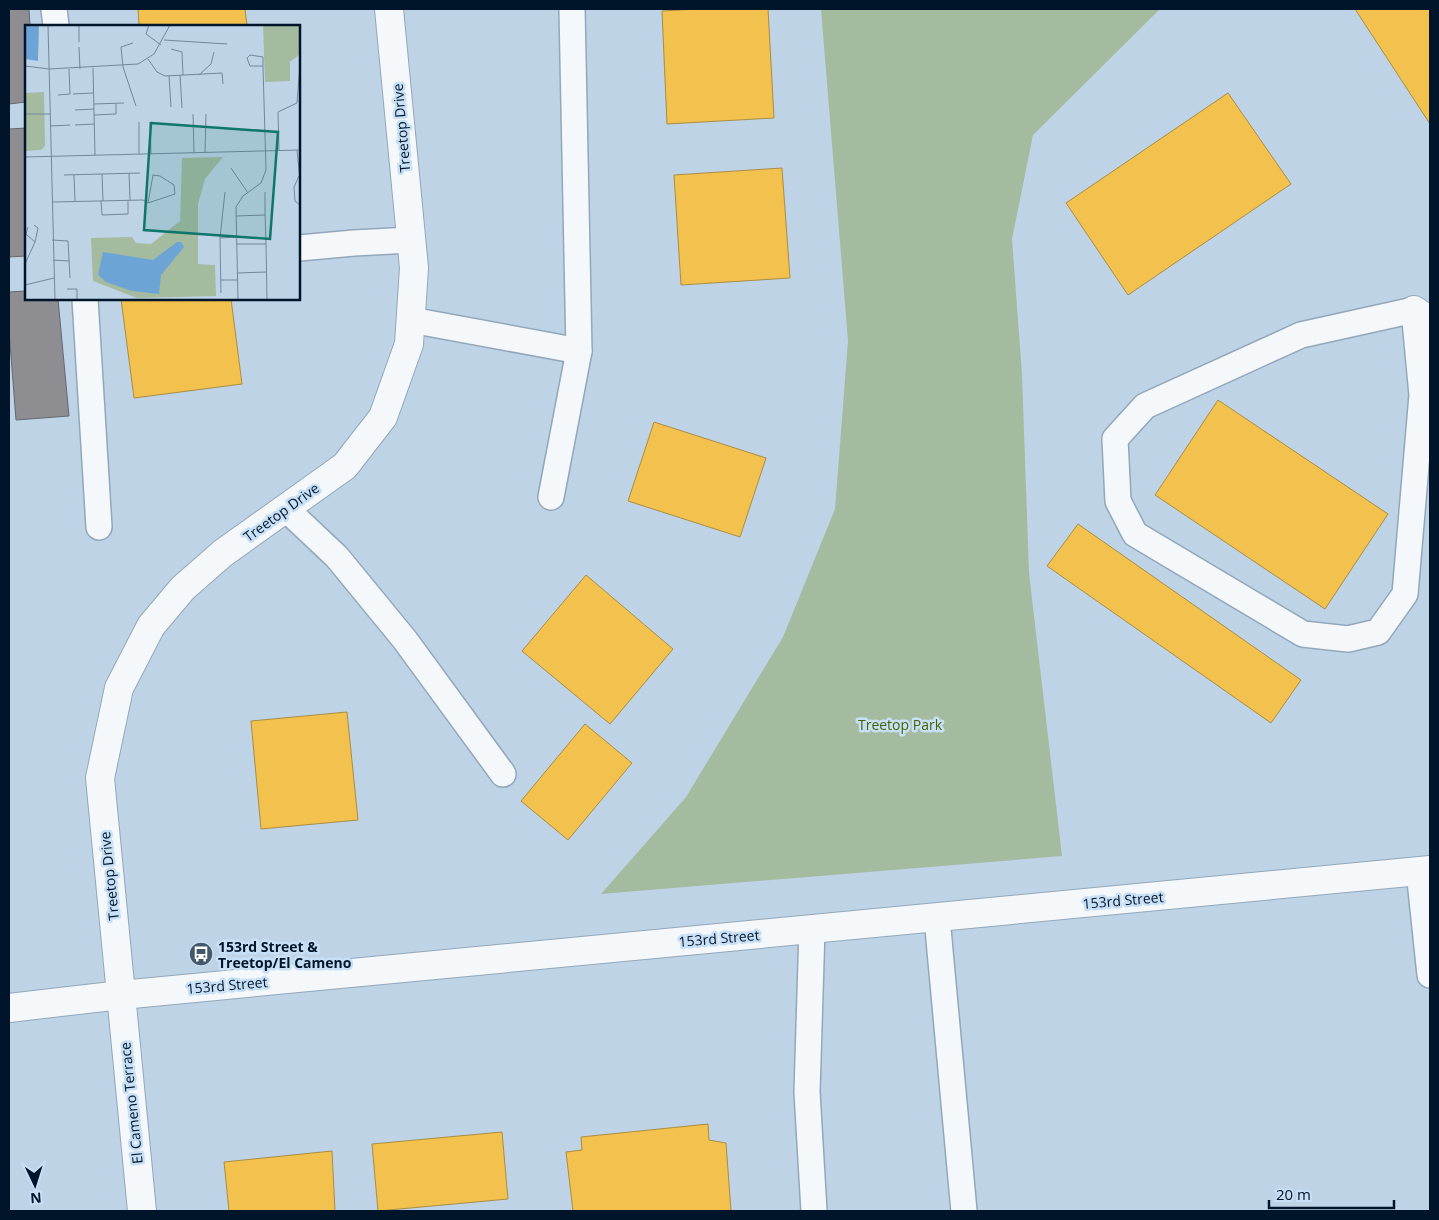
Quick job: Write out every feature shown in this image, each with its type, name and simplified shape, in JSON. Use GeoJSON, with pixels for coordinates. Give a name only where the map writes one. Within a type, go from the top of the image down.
{"type":"FeatureCollection","features":[{"type":"Feature","properties":{"kind":"street","name":"Treetop Drive"},"geometry":{"type":"LineString","coordinates":[[121,996],[100,778],[119,688],[151,626],[183,588],[223,553],[345,466],[383,417],[409,344],[414,268],[389,9]]}},
{"type":"Feature","properties":{"kind":"street","name":"153rd Street"},"geometry":{"type":"LineString","coordinates":[[9,1008],[1425,871]]}},
{"type":"Feature","properties":{"kind":"street","name":"El Cameno Terrace"},"geometry":{"type":"LineString","coordinates":[[121,996],[142,1211]]}},
{"type":"Feature","properties":{"kind":"lane"},"geometry":{"type":"LineString","coordinates":[[54,9],[56,25]]}},
{"type":"Feature","properties":{"kind":"lane"},"geometry":{"type":"LineString","coordinates":[[550,497],[580,351],[572,9]]}},
{"type":"Feature","properties":{"kind":"lane"},"geometry":{"type":"LineString","coordinates":[[300,248],[411,240]]}},
{"type":"Feature","properties":{"kind":"lane"},"geometry":{"type":"LineString","coordinates":[[85,300],[99,527]]}},
{"type":"Feature","properties":{"kind":"lane"},"geometry":{"type":"LineString","coordinates":[[1422,315],[1422,395],[1405,594],[1378,632],[1348,639],[1303,634],[1135,534],[1118,500],[1115,439],[1145,406],[1300,335],[1422,315]]}},
{"type":"Feature","properties":{"kind":"lane"},"geometry":{"type":"LineString","coordinates":[[411,320],[580,351]]}},
{"type":"Feature","properties":{"kind":"lane"},"geometry":{"type":"LineString","coordinates":[[286,508],[337,557],[405,640],[503,774]]}},
{"type":"Feature","properties":{"kind":"lane"},"geometry":{"type":"LineString","coordinates":[[1425,871],[1430,975]]}},
{"type":"Feature","properties":{"kind":"lane"},"geometry":{"type":"LineString","coordinates":[[937,918],[964,1211]]}},
{"type":"Feature","properties":{"kind":"lane"},"geometry":{"type":"LineString","coordinates":[[812,929],[807,1092],[814,1211]]}},
{"type":"Feature","properties":{"kind":"green space","name":"Treetop Park"},"geometry":{"type":"Polygon","coordinates":[[[821,9],[1160,9],[1033,135],[1012,239],[1022,374],[1029,573],[1062,856],[601,894],[686,797],[783,637],[835,509],[848,341],[821,9]]]}},
{"type":"Feature","properties":{"kind":"building: Homes"},"geometry":{"type":"Polygon","coordinates":[[[138,9],[245,9],[247,25],[139,25],[138,9]]]}},
{"type":"Feature","properties":{"kind":"building: Homes"},"geometry":{"type":"Polygon","coordinates":[[[768,9],[774,118],[667,124],[662,11],[768,9]]]}},
{"type":"Feature","properties":{"kind":"building: Homes"},"geometry":{"type":"Polygon","coordinates":[[[1355,9],[1430,9],[1430,124],[1355,9]]]}},
{"type":"Feature","properties":{"kind":"building: Homes"},"geometry":{"type":"Polygon","coordinates":[[[1228,93],[1291,184],[1128,295],[1066,203],[1228,93]]]}},
{"type":"Feature","properties":{"kind":"building: Homes"},"geometry":{"type":"Polygon","coordinates":[[[782,168],[790,278],[681,285],[674,175],[782,168]]]}},
{"type":"Feature","properties":{"kind":"building: Homes"},"geometry":{"type":"Polygon","coordinates":[[[121,300],[231,300],[242,384],[134,398],[121,300]]]}},
{"type":"Feature","properties":{"kind":"building: Homes"},"geometry":{"type":"Polygon","coordinates":[[[1218,400],[1388,514],[1325,609],[1155,495],[1218,400]]]}},
{"type":"Feature","properties":{"kind":"building: Homes"},"geometry":{"type":"Polygon","coordinates":[[[654,422],[766,458],[740,537],[628,501],[654,422]]]}},
{"type":"Feature","properties":{"kind":"building: Homes"},"geometry":{"type":"Polygon","coordinates":[[[1078,524],[1301,680],[1271,723],[1047,566],[1078,524]]]}},
{"type":"Feature","properties":{"kind":"building: Homes"},"geometry":{"type":"Polygon","coordinates":[[[586,575],[673,649],[610,724],[522,651],[586,575]]]}},
{"type":"Feature","properties":{"kind":"building: Homes"},"geometry":{"type":"Polygon","coordinates":[[[347,712],[358,820],[261,829],[251,721],[347,712]]]}},
{"type":"Feature","properties":{"kind":"building: Homes"},"geometry":{"type":"Polygon","coordinates":[[[585,724],[632,763],[568,840],[521,801],[585,724]]]}},
{"type":"Feature","properties":{"kind":"building: Homes"},"geometry":{"type":"Polygon","coordinates":[[[708,1124],[709,1140],[726,1143],[731,1211],[573,1211],[566,1152],[582,1150],[581,1137],[708,1124]]]}},
{"type":"Feature","properties":{"kind":"building: Homes"},"geometry":{"type":"Polygon","coordinates":[[[502,1132],[508,1199],[378,1211],[372,1144],[502,1132]]]}},
{"type":"Feature","properties":{"kind":"building: Homes"},"geometry":{"type":"Polygon","coordinates":[[[332,1151],[335,1211],[229,1211],[224,1162],[332,1151]]]}},
{"type":"Feature","properties":{"kind":"building: Industry"},"geometry":{"type":"Polygon","coordinates":[[[9,9],[29,9],[30,25],[25,25],[25,102],[9,104],[9,9]]]}},
{"type":"Feature","properties":{"kind":"building: Industry"},"geometry":{"type":"Polygon","coordinates":[[[25,128],[25,256],[9,257],[9,129],[25,128]]]}},
{"type":"Feature","properties":{"kind":"building: Industry"},"geometry":{"type":"Polygon","coordinates":[[[25,291],[25,300],[58,300],[69,416],[16,420],[9,331],[9,292],[25,291]]]}},
{"type":"Feature","properties":{"kind":"place","name":"153rd Street & Treetop/El Cameno"},"geometry":{"type":"Point","coordinates":[201,954]}}]}
